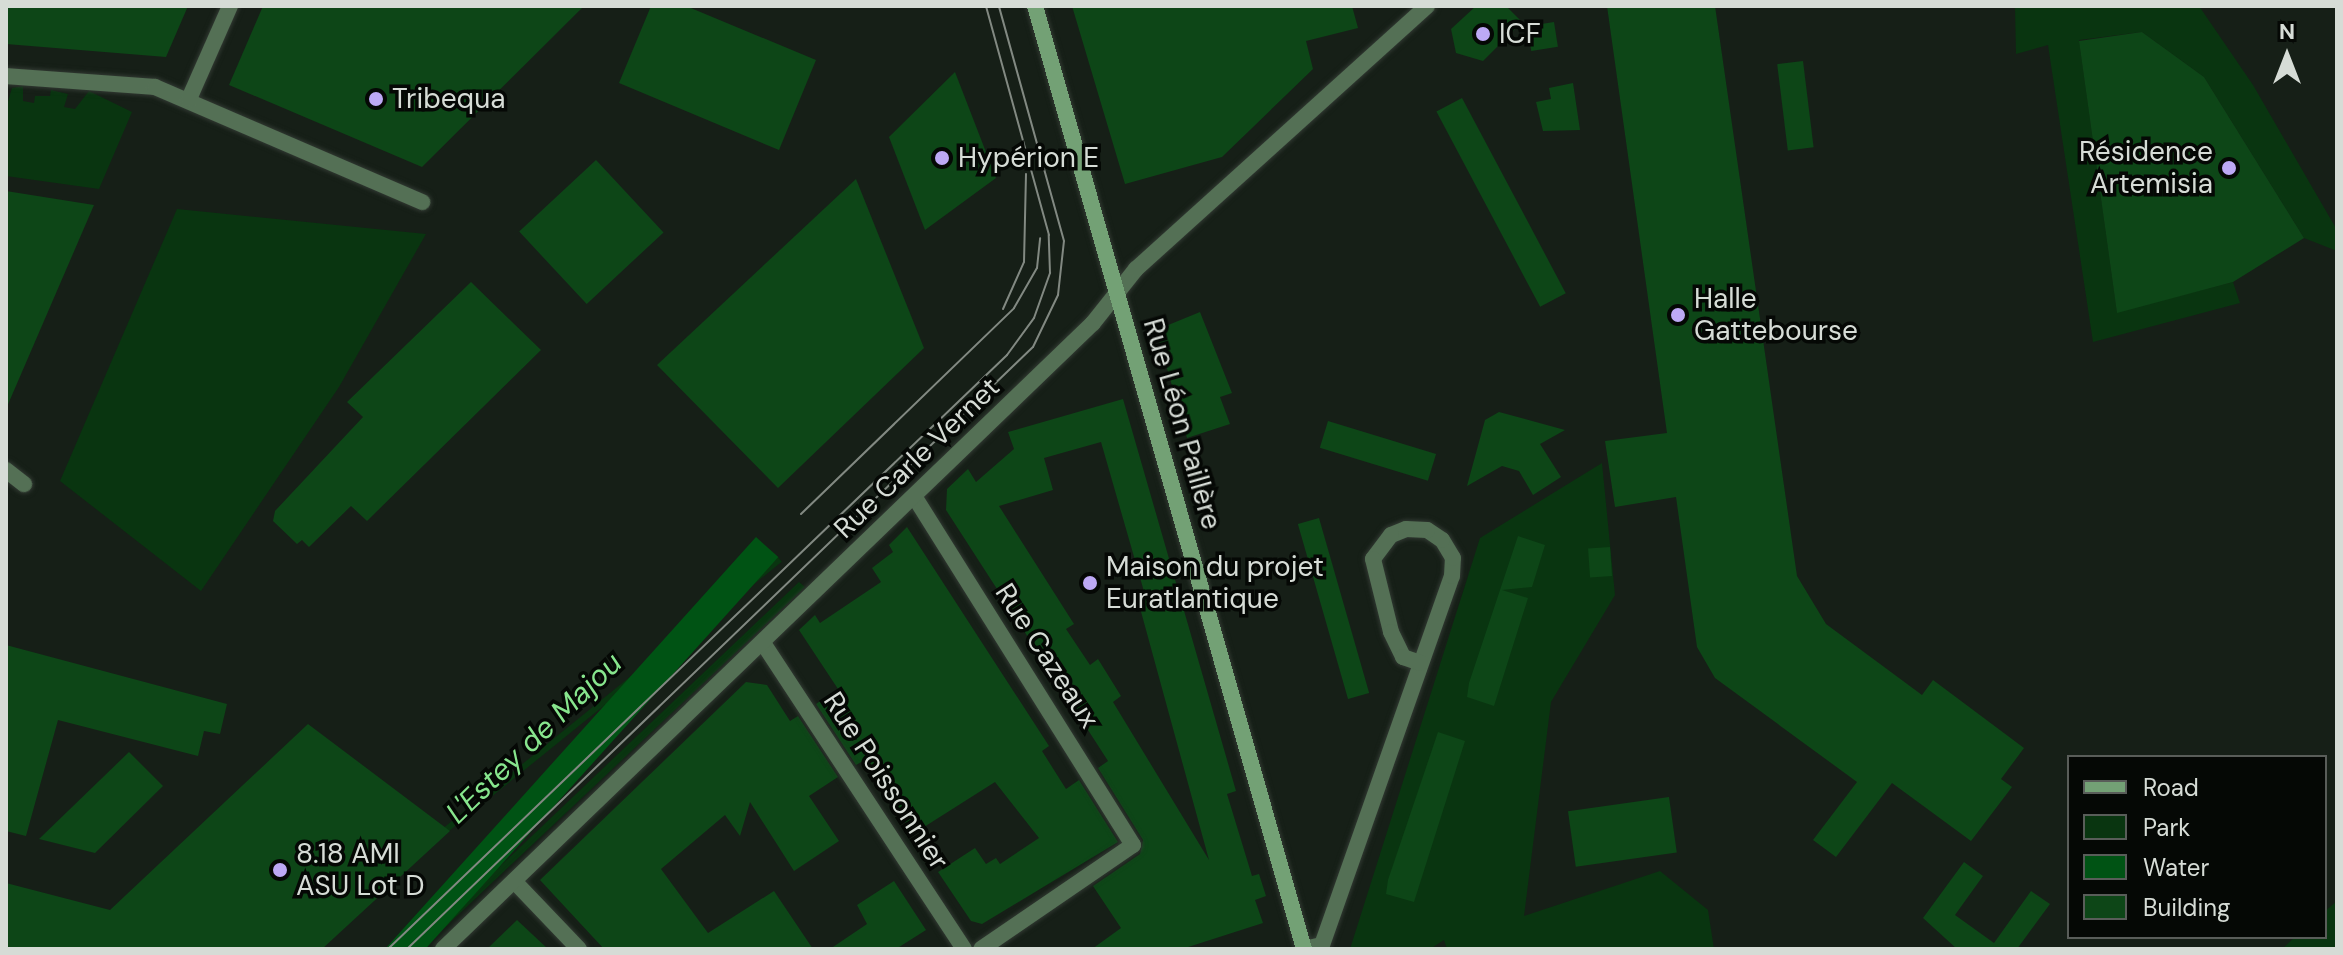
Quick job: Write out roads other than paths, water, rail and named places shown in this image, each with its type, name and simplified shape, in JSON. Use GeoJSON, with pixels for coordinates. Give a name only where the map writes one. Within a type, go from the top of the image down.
{"type":"FeatureCollection","features":[{"type":"Feature","properties":{"kind":"street"},"geometry":{"type":"LineString","coordinates":[[189,99],[230,6]]}},
{"type":"Feature","properties":{"kind":"street","name":"Rue Léon Paillère"},"geometry":{"type":"LineString","coordinates":[[1035,6],[1304,949],[1322,945],[1420,663],[1453,558],[1427,530],[1406,529],[1391,535],[1373,559],[1391,632],[1403,657],[1420,663]]}},
{"type":"Feature","properties":{"kind":"street","name":"Rue Carle Vernet"},"geometry":{"type":"LineString","coordinates":[[443,949],[914,496],[1282,132],[1332,98],[1427,6]]}},
{"type":"Feature","properties":{"kind":"street"},"geometry":{"type":"LineString","coordinates":[[6,76],[155,87],[189,99],[422,202]]}},
{"type":"Feature","properties":{"kind":"street"},"geometry":{"type":"LineString","coordinates":[[6,470],[24,484]]}},
{"type":"Feature","properties":{"kind":"street","name":"Rue Cazeaux"},"geometry":{"type":"LineString","coordinates":[[914,496],[1133,845],[981,949]]}},
{"type":"Feature","properties":{"kind":"street","name":"Rue Poissonnier"},"geometry":{"type":"LineString","coordinates":[[763,643],[964,949]]}},
{"type":"Feature","properties":{"kind":"street"},"geometry":{"type":"LineString","coordinates":[[514,881],[579,949]]}},
{"type":"Feature","properties":{"kind":"water"},"geometry":{"type":"Polygon","coordinates":[[[756,537],[778,557],[425,949],[385,949],[756,537]]]}},
{"type":"Feature","properties":{"kind":"tram line"},"geometry":{"type":"LineString","coordinates":[[388,949],[1007,355],[1034,318],[1050,273],[1049,235],[986,6]]}},
{"type":"Feature","properties":{"kind":"tram line"},"geometry":{"type":"LineString","coordinates":[[407,949],[1033,347],[1058,295],[1064,241],[999,6]]}},
{"type":"Feature","properties":{"kind":"tram line"},"geometry":{"type":"LineString","coordinates":[[1003,309],[1024,262],[1026,174]]}},
{"type":"Feature","properties":{"kind":"tram line"},"geometry":{"type":"LineString","coordinates":[[801,514],[1014,308],[1037,268],[1040,238]]}},
{"type":"Feature","properties":{"kind":"place","name":"ICF"},"geometry":{"type":"Point","coordinates":[1483,34]}},
{"type":"Feature","properties":{"kind":"place","name":"Tribequa"},"geometry":{"type":"Point","coordinates":[376,99]}},
{"type":"Feature","properties":{"kind":"place","name":"Hypérion E"},"geometry":{"type":"Point","coordinates":[942,158]}},
{"type":"Feature","properties":{"kind":"place","name":"Résidence Artemisia"},"geometry":{"type":"Point","coordinates":[2229,168]}},
{"type":"Feature","properties":{"kind":"place","name":"Halle Gattebourse"},"geometry":{"type":"Point","coordinates":[1678,315]}},
{"type":"Feature","properties":{"kind":"place","name":"Maison du projet Euratlantique"},"geometry":{"type":"Point","coordinates":[1090,583]}},
{"type":"Feature","properties":{"kind":"place","name":"8.18 AMI ASU Lot D"},"geometry":{"type":"Point","coordinates":[280,870]}},
{"type":"Feature","properties":{"kind":"water label","name":"L'Estey de Majou"},"geometry":{"type":"Point","coordinates":[534,738]}}]}
